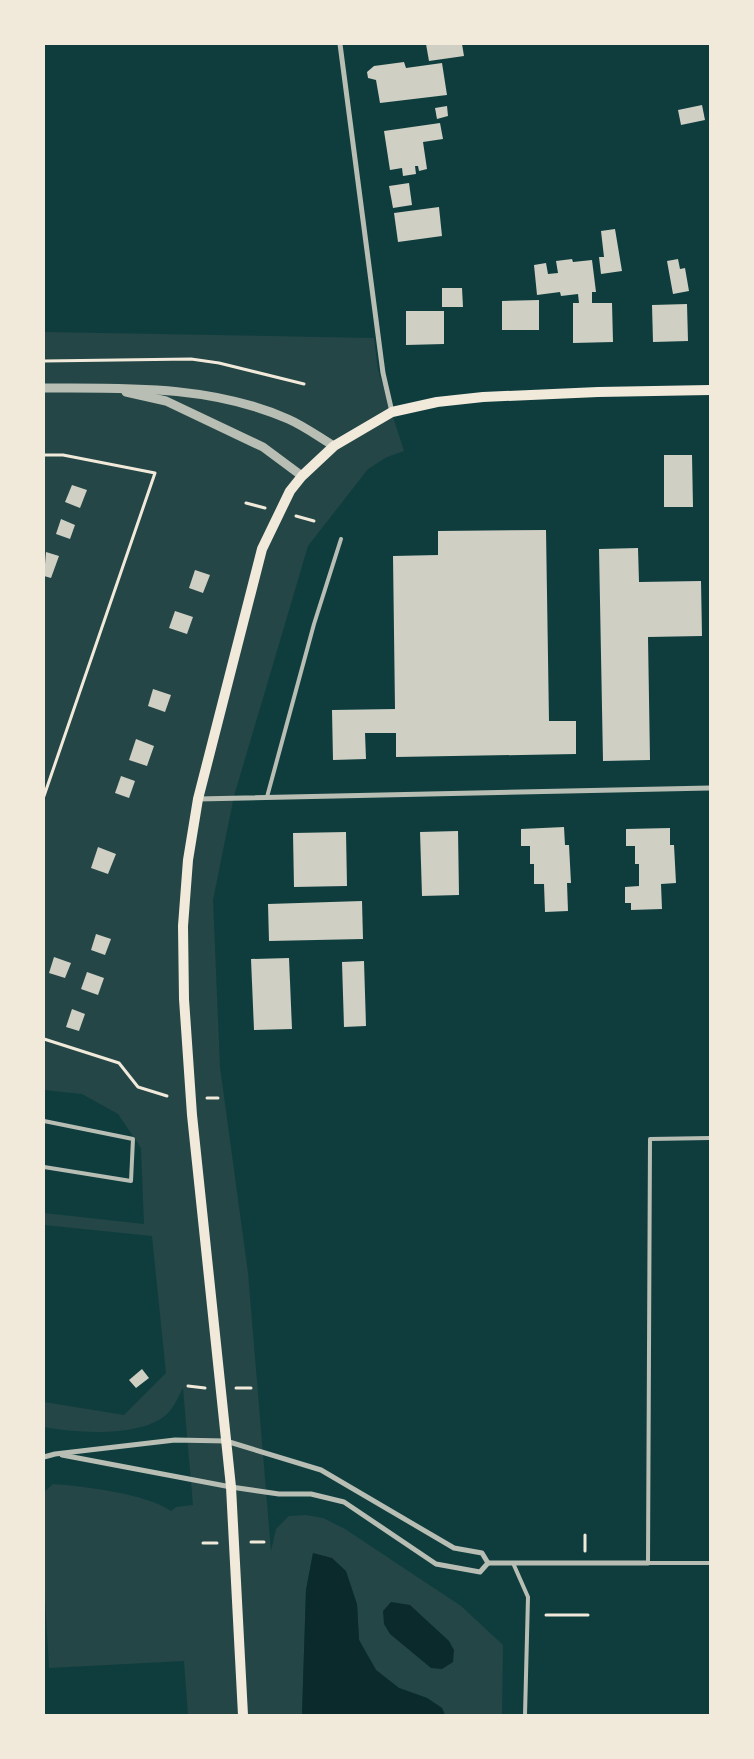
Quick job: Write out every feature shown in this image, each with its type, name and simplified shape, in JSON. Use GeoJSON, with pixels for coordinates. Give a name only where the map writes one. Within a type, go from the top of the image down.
{"type":"FeatureCollection","features":[{"type":"Feature","properties":{"kind":"main road"},"geometry":{"type":"LineString","coordinates":[[243,1715],[231,1487],[192,1115],[184,999],[183,926],[188,860],[198,799],[262,549],[290,490],[302,476],[334,446],[392,412],[437,402],[483,397],[710,390]]}},
{"type":"Feature","properties":{"kind":"street"},"geometry":{"type":"LineString","coordinates":[[340,44],[383,374],[392,412]]}},
{"type":"Feature","properties":{"kind":"street"},"geometry":{"type":"LineString","coordinates":[[44,388],[182,390],[232,401],[288,419],[334,446]]}},
{"type":"Feature","properties":{"kind":"street"},"geometry":{"type":"LineString","coordinates":[[106,388],[166,401],[263,447],[302,476]]}},
{"type":"Feature","properties":{"kind":"street"},"geometry":{"type":"LineString","coordinates":[[198,799],[710,788]]}},
{"type":"Feature","properties":{"kind":"street"},"geometry":{"type":"LineString","coordinates":[[44,1457],[55,1454],[175,1440],[226,1441],[320,1470],[454,1548],[482,1553],[488,1563]]}},
{"type":"Feature","properties":{"kind":"street"},"geometry":{"type":"LineString","coordinates":[[55,1454],[231,1487],[279,1494],[311,1494],[344,1502],[436,1564],[480,1572],[488,1563],[648,1563]]}},
{"type":"Feature","properties":{"kind":"lane"},"geometry":{"type":"LineString","coordinates":[[267,797],[314,624],[341,539]]}},
{"type":"Feature","properties":{"kind":"lane"},"geometry":{"type":"LineString","coordinates":[[44,1121],[133,1140],[131,1181],[44,1167]]}},
{"type":"Feature","properties":{"kind":"lane"},"geometry":{"type":"LineString","coordinates":[[710,1138],[650,1139],[648,1563],[710,1563]]}},
{"type":"Feature","properties":{"kind":"lane"},"geometry":{"type":"LineString","coordinates":[[513,1563],[528,1597],[525,1715]]}},
{"type":"Feature","properties":{"kind":"path"},"geometry":{"type":"LineString","coordinates":[[44,361],[191,359],[219,363],[304,384]]}},
{"type":"Feature","properties":{"kind":"path"},"geometry":{"type":"LineString","coordinates":[[44,455],[63,455],[155,473],[44,796]]}},
{"type":"Feature","properties":{"kind":"path"},"geometry":{"type":"LineString","coordinates":[[44,1039],[119,1063],[138,1087],[167,1096]]}},
{"type":"Feature","properties":{"kind":"path"},"geometry":{"type":"LineString","coordinates":[[546,1615],[588,1615]]}},
{"type":"Feature","properties":{"kind":"shaded area"},"geometry":{"type":"Polygon","coordinates":[[[44,332],[374,338],[378,370],[404,451],[387,457],[368,469],[308,546],[234,796],[213,900],[220,1067],[248,1273],[271,1551],[276,1529],[289,1516],[306,1515],[323,1518],[345,1529],[461,1606],[503,1645],[502,1715],[445,1715],[442,1708],[427,1698],[399,1688],[376,1670],[359,1640],[357,1604],[313,1553],[306,1590],[302,1715],[188,1715],[184,1661],[49,1668],[44,1580],[44,1492],[53,1484],[66,1485],[131,1496],[147,1500],[171,1511],[176,1507],[193,1505],[183,1388],[167,1414],[156,1422],[141,1427],[108,1432],[90,1432],[44,1427],[44,1402],[124,1415],[166,1373],[152,1236],[44,1225],[44,1213],[144,1224],[141,1148],[118,1114],[82,1094],[44,1090],[44,332]]]}},
{"type":"Feature","properties":{"kind":"shaded area"},"geometry":{"type":"Polygon","coordinates":[[[313,1553],[332,1558],[346,1571],[357,1604],[359,1640],[376,1670],[399,1688],[427,1698],[442,1708],[445,1715],[302,1715],[306,1590],[313,1553]]]}},
{"type":"Feature","properties":{"kind":"shaded area"},"geometry":{"type":"Polygon","coordinates":[[[391,1602],[410,1605],[449,1641],[454,1650],[453,1662],[442,1669],[431,1668],[390,1634],[384,1624],[383,1611],[391,1602]]]}},
{"type":"Feature","properties":{"kind":"building"},"geometry":{"type":"Polygon","coordinates":[[[426,44],[462,44],[464,56],[429,61],[426,44]]]}},
{"type":"Feature","properties":{"kind":"building"},"geometry":{"type":"Polygon","coordinates":[[[404,62],[406,68],[442,63],[447,95],[380,103],[376,80],[368,78],[367,72],[374,66],[404,62]]]}},
{"type":"Feature","properties":{"kind":"building"},"geometry":{"type":"Polygon","coordinates":[[[702,105],[705,120],[681,125],[678,110],[702,105]]]}},
{"type":"Feature","properties":{"kind":"building"},"geometry":{"type":"Polygon","coordinates":[[[447,106],[448,116],[437,119],[435,108],[447,106]]]}},
{"type":"Feature","properties":{"kind":"building"},"geometry":{"type":"Polygon","coordinates":[[[440,123],[443,139],[423,142],[427,169],[419,171],[418,166],[415,166],[416,174],[403,176],[402,168],[390,170],[384,131],[440,123]]]}},
{"type":"Feature","properties":{"kind":"building"},"geometry":{"type":"Polygon","coordinates":[[[409,183],[412,205],[393,208],[389,186],[409,183]]]}},
{"type":"Feature","properties":{"kind":"building"},"geometry":{"type":"Polygon","coordinates":[[[439,207],[442,236],[398,242],[394,213],[439,207]]]}},
{"type":"Feature","properties":{"kind":"building"},"geometry":{"type":"Polygon","coordinates":[[[615,229],[622,271],[601,274],[599,257],[604,257],[601,231],[615,229]]]}},
{"type":"Feature","properties":{"kind":"building"},"geometry":{"type":"Polygon","coordinates":[[[572,259],[573,262],[592,260],[596,292],[592,292],[592,303],[612,303],[613,342],[573,343],[573,303],[579,303],[578,294],[561,296],[560,292],[537,295],[534,265],[546,263],[548,274],[558,273],[556,261],[572,259]]]}},
{"type":"Feature","properties":{"kind":"building"},"geometry":{"type":"Polygon","coordinates":[[[678,259],[680,269],[685,268],[689,291],[673,294],[667,261],[678,259]]]}},
{"type":"Feature","properties":{"kind":"building"},"geometry":{"type":"Polygon","coordinates":[[[442,288],[462,288],[463,307],[442,307],[442,288]]]}},
{"type":"Feature","properties":{"kind":"building"},"geometry":{"type":"Polygon","coordinates":[[[539,300],[539,330],[502,330],[502,301],[539,300]]]}},
{"type":"Feature","properties":{"kind":"building"},"geometry":{"type":"Polygon","coordinates":[[[687,304],[688,341],[653,342],[652,305],[687,304]]]}},
{"type":"Feature","properties":{"kind":"building"},"geometry":{"type":"Polygon","coordinates":[[[406,311],[444,311],[444,344],[406,345],[406,311]]]}},
{"type":"Feature","properties":{"kind":"building"},"geometry":{"type":"Polygon","coordinates":[[[664,455],[692,455],[693,507],[664,507],[664,455]]]}},
{"type":"Feature","properties":{"kind":"building"},"geometry":{"type":"Polygon","coordinates":[[[72,485],[87,490],[80,508],[65,502],[72,485]]]}},
{"type":"Feature","properties":{"kind":"building"},"geometry":{"type":"Polygon","coordinates":[[[61,519],[75,525],[70,539],[56,534],[61,519]]]}},
{"type":"Feature","properties":{"kind":"building"},"geometry":{"type":"Polygon","coordinates":[[[546,530],[549,721],[576,721],[576,754],[396,757],[396,733],[365,733],[366,759],[333,760],[332,710],[395,709],[393,556],[438,555],[438,531],[546,530]]]}},
{"type":"Feature","properties":{"kind":"building"},"geometry":{"type":"Polygon","coordinates":[[[638,548],[639,582],[701,581],[702,636],[648,637],[650,760],[603,761],[599,549],[638,548]]]}},
{"type":"Feature","properties":{"kind":"building"},"geometry":{"type":"Polygon","coordinates":[[[46,552],[59,556],[51,578],[44,576],[46,552]]]}},
{"type":"Feature","properties":{"kind":"building"},"geometry":{"type":"Polygon","coordinates":[[[195,570],[210,575],[203,593],[189,588],[195,570]]]}},
{"type":"Feature","properties":{"kind":"building"},"geometry":{"type":"Polygon","coordinates":[[[175,611],[193,617],[187,634],[169,628],[175,611]]]}},
{"type":"Feature","properties":{"kind":"building"},"geometry":{"type":"Polygon","coordinates":[[[153,689],[171,695],[165,712],[148,706],[153,689]]]}},
{"type":"Feature","properties":{"kind":"building"},"geometry":{"type":"Polygon","coordinates":[[[136,739],[154,746],[147,766],[129,760],[136,739]]]}},
{"type":"Feature","properties":{"kind":"building"},"geometry":{"type":"Polygon","coordinates":[[[121,776],[135,781],[129,798],[115,793],[121,776]]]}},
{"type":"Feature","properties":{"kind":"building"},"geometry":{"type":"Polygon","coordinates":[[[564,827],[565,845],[569,845],[571,883],[567,883],[568,911],[545,912],[544,884],[534,884],[534,864],[530,864],[530,846],[521,846],[521,829],[564,827]]]}},
{"type":"Feature","properties":{"kind":"building"},"geometry":{"type":"Polygon","coordinates":[[[670,828],[670,845],[674,845],[676,883],[661,884],[662,909],[631,910],[631,903],[625,903],[625,887],[639,886],[639,864],[635,864],[635,846],[626,846],[626,829],[670,828]]]}},
{"type":"Feature","properties":{"kind":"building"},"geometry":{"type":"Polygon","coordinates":[[[458,831],[459,895],[422,896],[420,832],[458,831]]]}},
{"type":"Feature","properties":{"kind":"building"},"geometry":{"type":"Polygon","coordinates":[[[346,832],[347,886],[294,887],[293,833],[346,832]]]}},
{"type":"Feature","properties":{"kind":"building"},"geometry":{"type":"Polygon","coordinates":[[[98,847],[116,854],[108,874],[91,868],[98,847]]]}},
{"type":"Feature","properties":{"kind":"building"},"geometry":{"type":"Polygon","coordinates":[[[362,901],[363,939],[269,941],[268,904],[362,901]]]}},
{"type":"Feature","properties":{"kind":"building"},"geometry":{"type":"Polygon","coordinates":[[[96,934],[111,939],[105,955],[91,950],[96,934]]]}},
{"type":"Feature","properties":{"kind":"building"},"geometry":{"type":"Polygon","coordinates":[[[54,957],[71,963],[65,978],[49,973],[54,957]]]}},
{"type":"Feature","properties":{"kind":"building"},"geometry":{"type":"Polygon","coordinates":[[[289,958],[292,1029],[254,1030],[251,959],[289,958]]]}},
{"type":"Feature","properties":{"kind":"building"},"geometry":{"type":"Polygon","coordinates":[[[364,961],[366,1026],[344,1027],[342,962],[364,961]]]}},
{"type":"Feature","properties":{"kind":"building"},"geometry":{"type":"Polygon","coordinates":[[[87,972],[104,978],[98,995],[81,989],[87,972]]]}},
{"type":"Feature","properties":{"kind":"building"},"geometry":{"type":"Polygon","coordinates":[[[72,1009],[85,1014],[79,1031],[66,1027],[72,1009]]]}},
{"type":"Feature","properties":{"kind":"building"},"geometry":{"type":"Polygon","coordinates":[[[142,1369],[149,1378],[136,1388],[129,1380],[142,1369]]]}}]}
